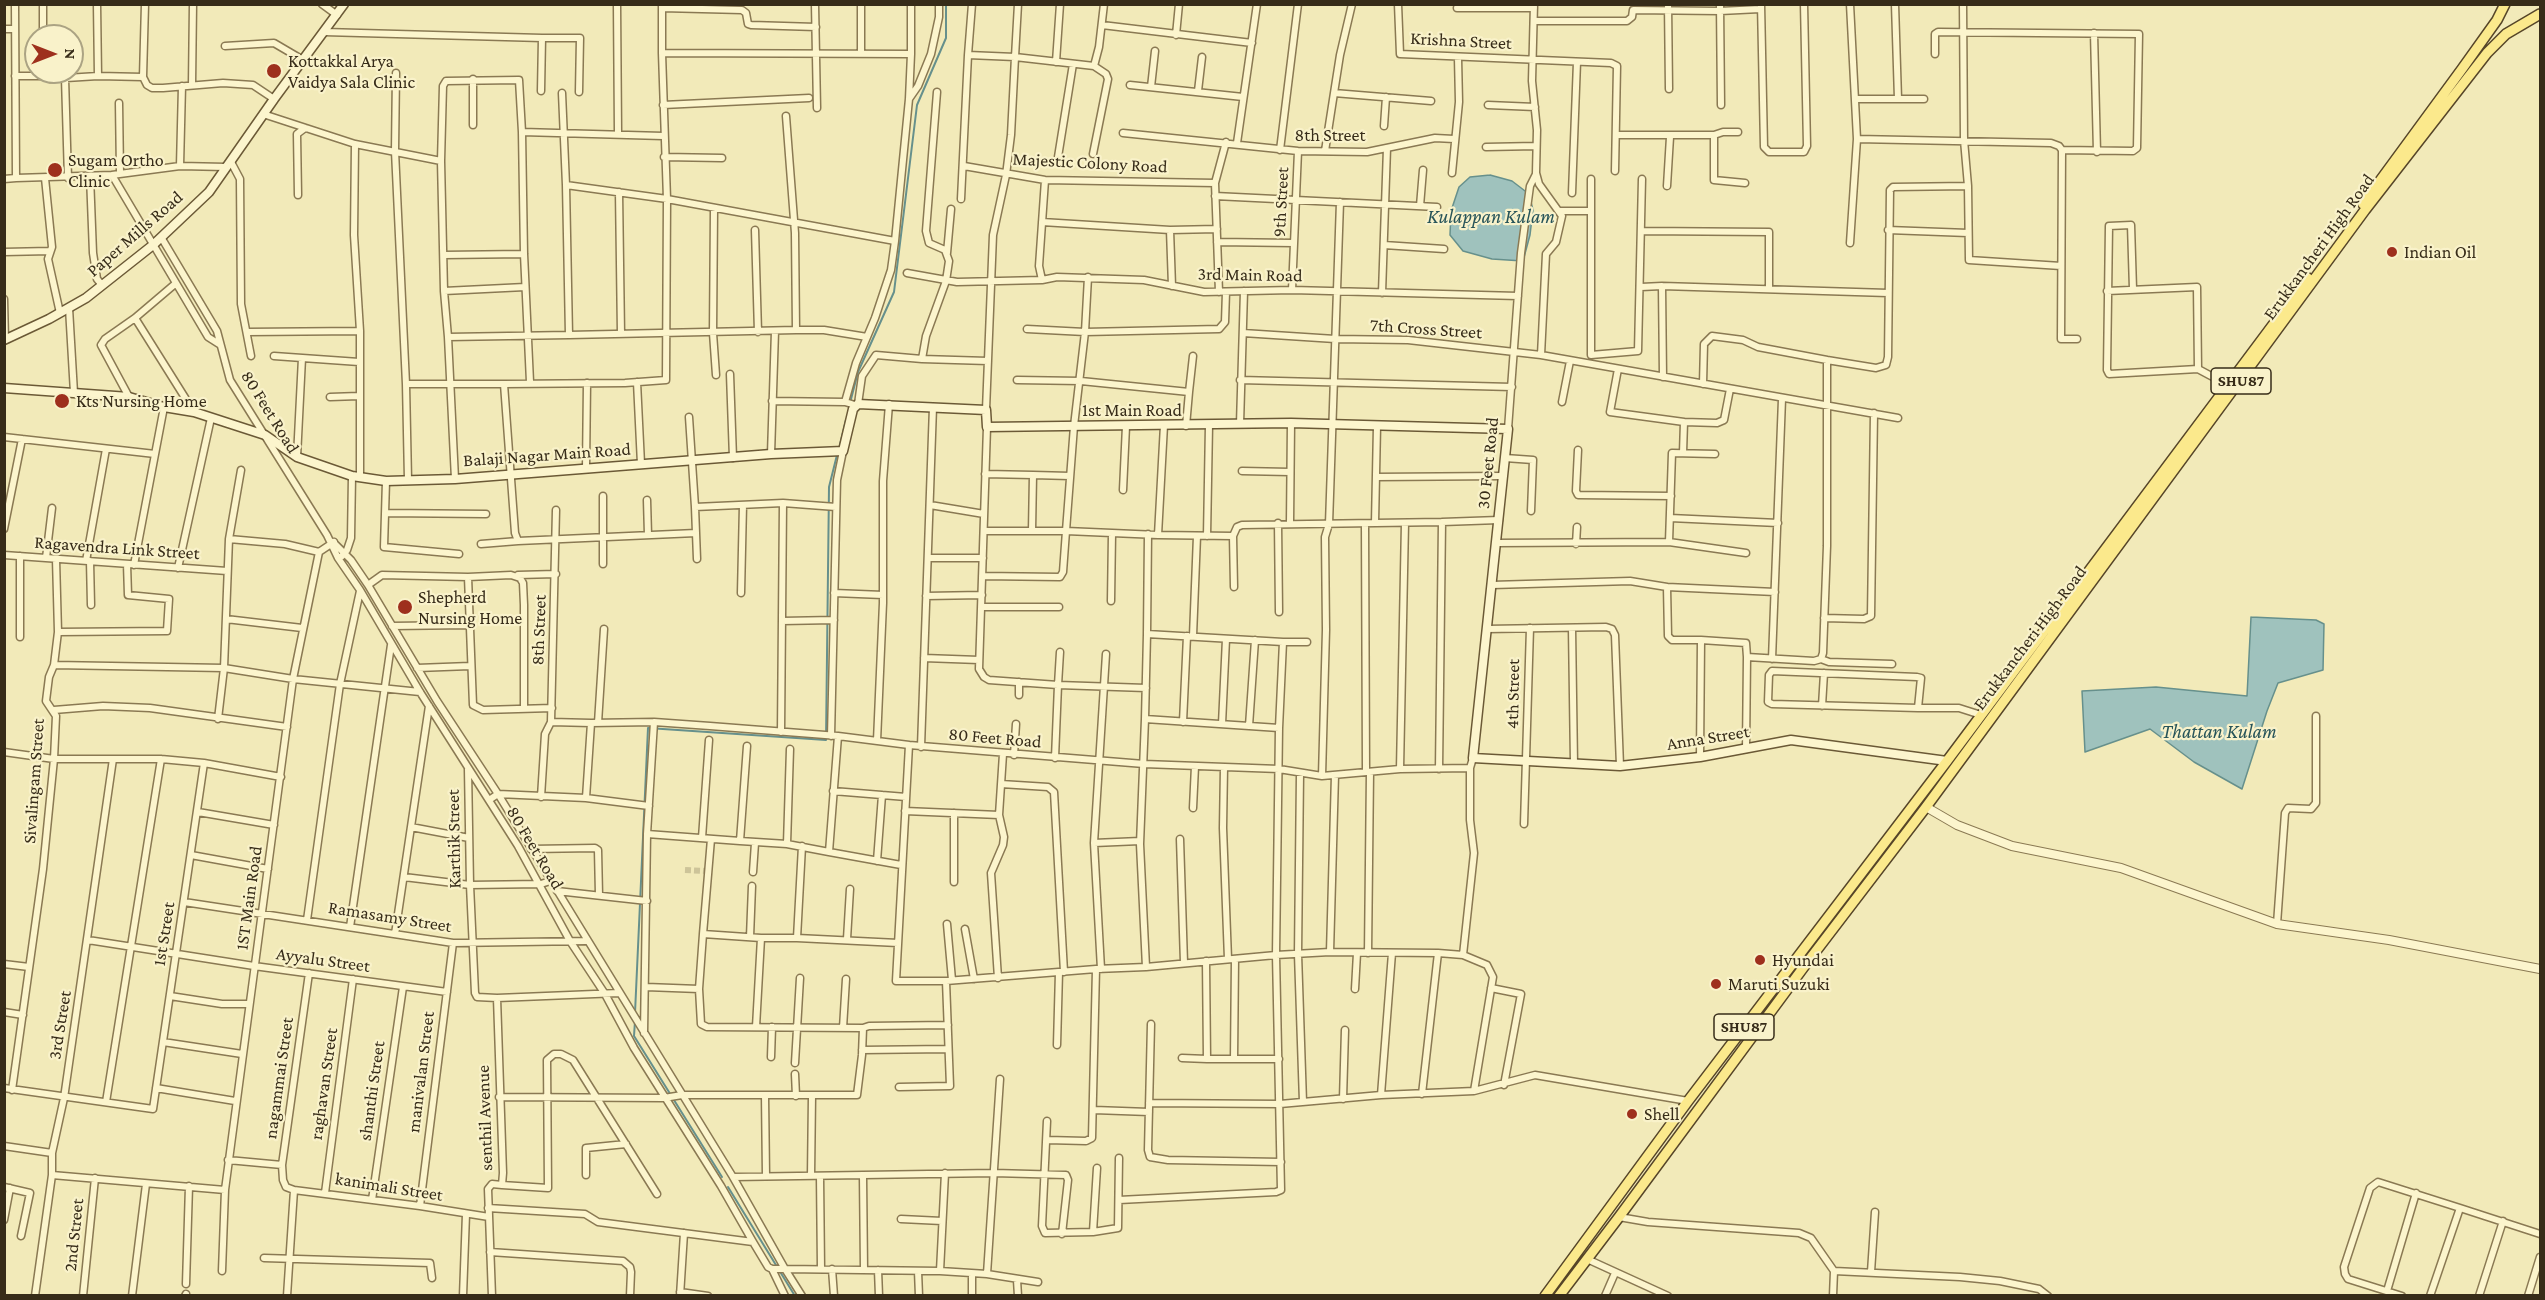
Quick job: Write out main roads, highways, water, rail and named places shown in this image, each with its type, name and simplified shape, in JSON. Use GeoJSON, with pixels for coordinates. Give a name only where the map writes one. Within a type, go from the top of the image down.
{"type":"FeatureCollection","features":[{"type":"Feature","properties":{"kind":"main road","name":"Paper Mills Road"},"geometry":{"type":"LineString","coordinates":[[5,340],[69,308],[102,285],[153,245],[209,192],[344,4]]}},
{"type":"Feature","properties":{"kind":"main road"},"geometry":{"type":"LineString","coordinates":[[2503,8],[2516,26]]}},
{"type":"Feature","properties":{"kind":"main road","name":"SHU87"},"geometry":{"type":"LineString","coordinates":[[1545,1296],[1688,1101],[1947,762],[2335,243],[2503,8]]}},
{"type":"Feature","properties":{"kind":"main road","name":"Erukkancheri High Road"},"geometry":{"type":"LineString","coordinates":[[1559,1296],[1926,807],[2365,210],[2487,53],[2506,33],[2541,14]]}},
{"type":"Feature","properties":{"kind":"main road","name":"Balaji Nagar Main Road"},"geometry":{"type":"LineString","coordinates":[[4,388],[129,397],[194,412],[265,435],[297,457],[356,476],[386,481],[455,479],[771,454],[839,451],[852,404],[986,410],[987,427]]}},
{"type":"Feature","properties":{"kind":"main road","name":"1st Main Road"},"geometry":{"type":"LineString","coordinates":[[987,427],[1291,423],[1509,429]]}},
{"type":"Feature","properties":{"kind":"main road","name":"30 Feet Road"},"geometry":{"type":"LineString","coordinates":[[1473,758],[1509,429]]}},
{"type":"Feature","properties":{"kind":"main road","name":"Anna Street"},"geometry":{"type":"LineString","coordinates":[[1473,758],[1620,766],[1700,757],[1791,740],[1947,762]]}},
{"type":"Feature","properties":{"kind":"main road"},"geometry":{"type":"LineString","coordinates":[[1557,1280],[1565,1287]]}},
{"type":"Feature","properties":{"kind":"water","name":"Kulappan Kulam"},"geometry":{"type":"Polygon","coordinates":[[[1490,175],[1512,181],[1529,194],[1533,210],[1530,235],[1523,261],[1492,259],[1463,251],[1450,235],[1451,211],[1459,187],[1470,177],[1490,175]]]}},
{"type":"Feature","properties":{"kind":"water","name":"Thattan Kulam"},"geometry":{"type":"Polygon","coordinates":[[[2251,617],[2316,620],[2324,624],[2323,670],[2278,683],[2242,789],[2194,762],[2150,729],[2085,752],[2082,691],[2156,687],[2247,696],[2251,617]]]}},
{"type":"Feature","properties":{"kind":"waterway"},"geometry":{"type":"LineString","coordinates":[[850,403],[858,372],[894,292],[917,105],[946,38],[946,4]]}},
{"type":"Feature","properties":{"kind":"waterway"},"geometry":{"type":"LineString","coordinates":[[839,449],[846,420]]}},
{"type":"Feature","properties":{"kind":"waterway"},"geometry":{"type":"LineString","coordinates":[[635,1013],[648,728],[826,740],[829,487],[837,455]]}},
{"type":"Feature","properties":{"kind":"waterway"},"geometry":{"type":"LineString","coordinates":[[635,1021],[634,1036],[722,1177]]}},
{"type":"Feature","properties":{"kind":"waterway"},"geometry":{"type":"LineString","coordinates":[[728,1187],[795,1296]]}},
{"type":"Feature","properties":{"kind":"tunnel"},"geometry":{"type":"LineString","coordinates":[[685,870],[706,871]]}},
{"type":"Feature","properties":{"kind":"place","name":"Kottakkal Arya Vaidya Sala Clinic"},"geometry":{"type":"Point","coordinates":[274,71]}},
{"type":"Feature","properties":{"kind":"place","name":"Sugam Ortho Clinic"},"geometry":{"type":"Point","coordinates":[55,170]}},
{"type":"Feature","properties":{"kind":"place","name":"Indian Oil"},"geometry":{"type":"Point","coordinates":[2392,252]}},
{"type":"Feature","properties":{"kind":"place","name":"Kts Nursing Home"},"geometry":{"type":"Point","coordinates":[62,401]}},
{"type":"Feature","properties":{"kind":"place","name":"Shepherd Nursing Home"},"geometry":{"type":"Point","coordinates":[405,607]}},
{"type":"Feature","properties":{"kind":"place","name":"Hyundai"},"geometry":{"type":"Point","coordinates":[1760,960]}},
{"type":"Feature","properties":{"kind":"place","name":"Maruti Suzuki"},"geometry":{"type":"Point","coordinates":[1716,984]}},
{"type":"Feature","properties":{"kind":"place","name":"Shell"},"geometry":{"type":"Point","coordinates":[1632,1114]}}]}
